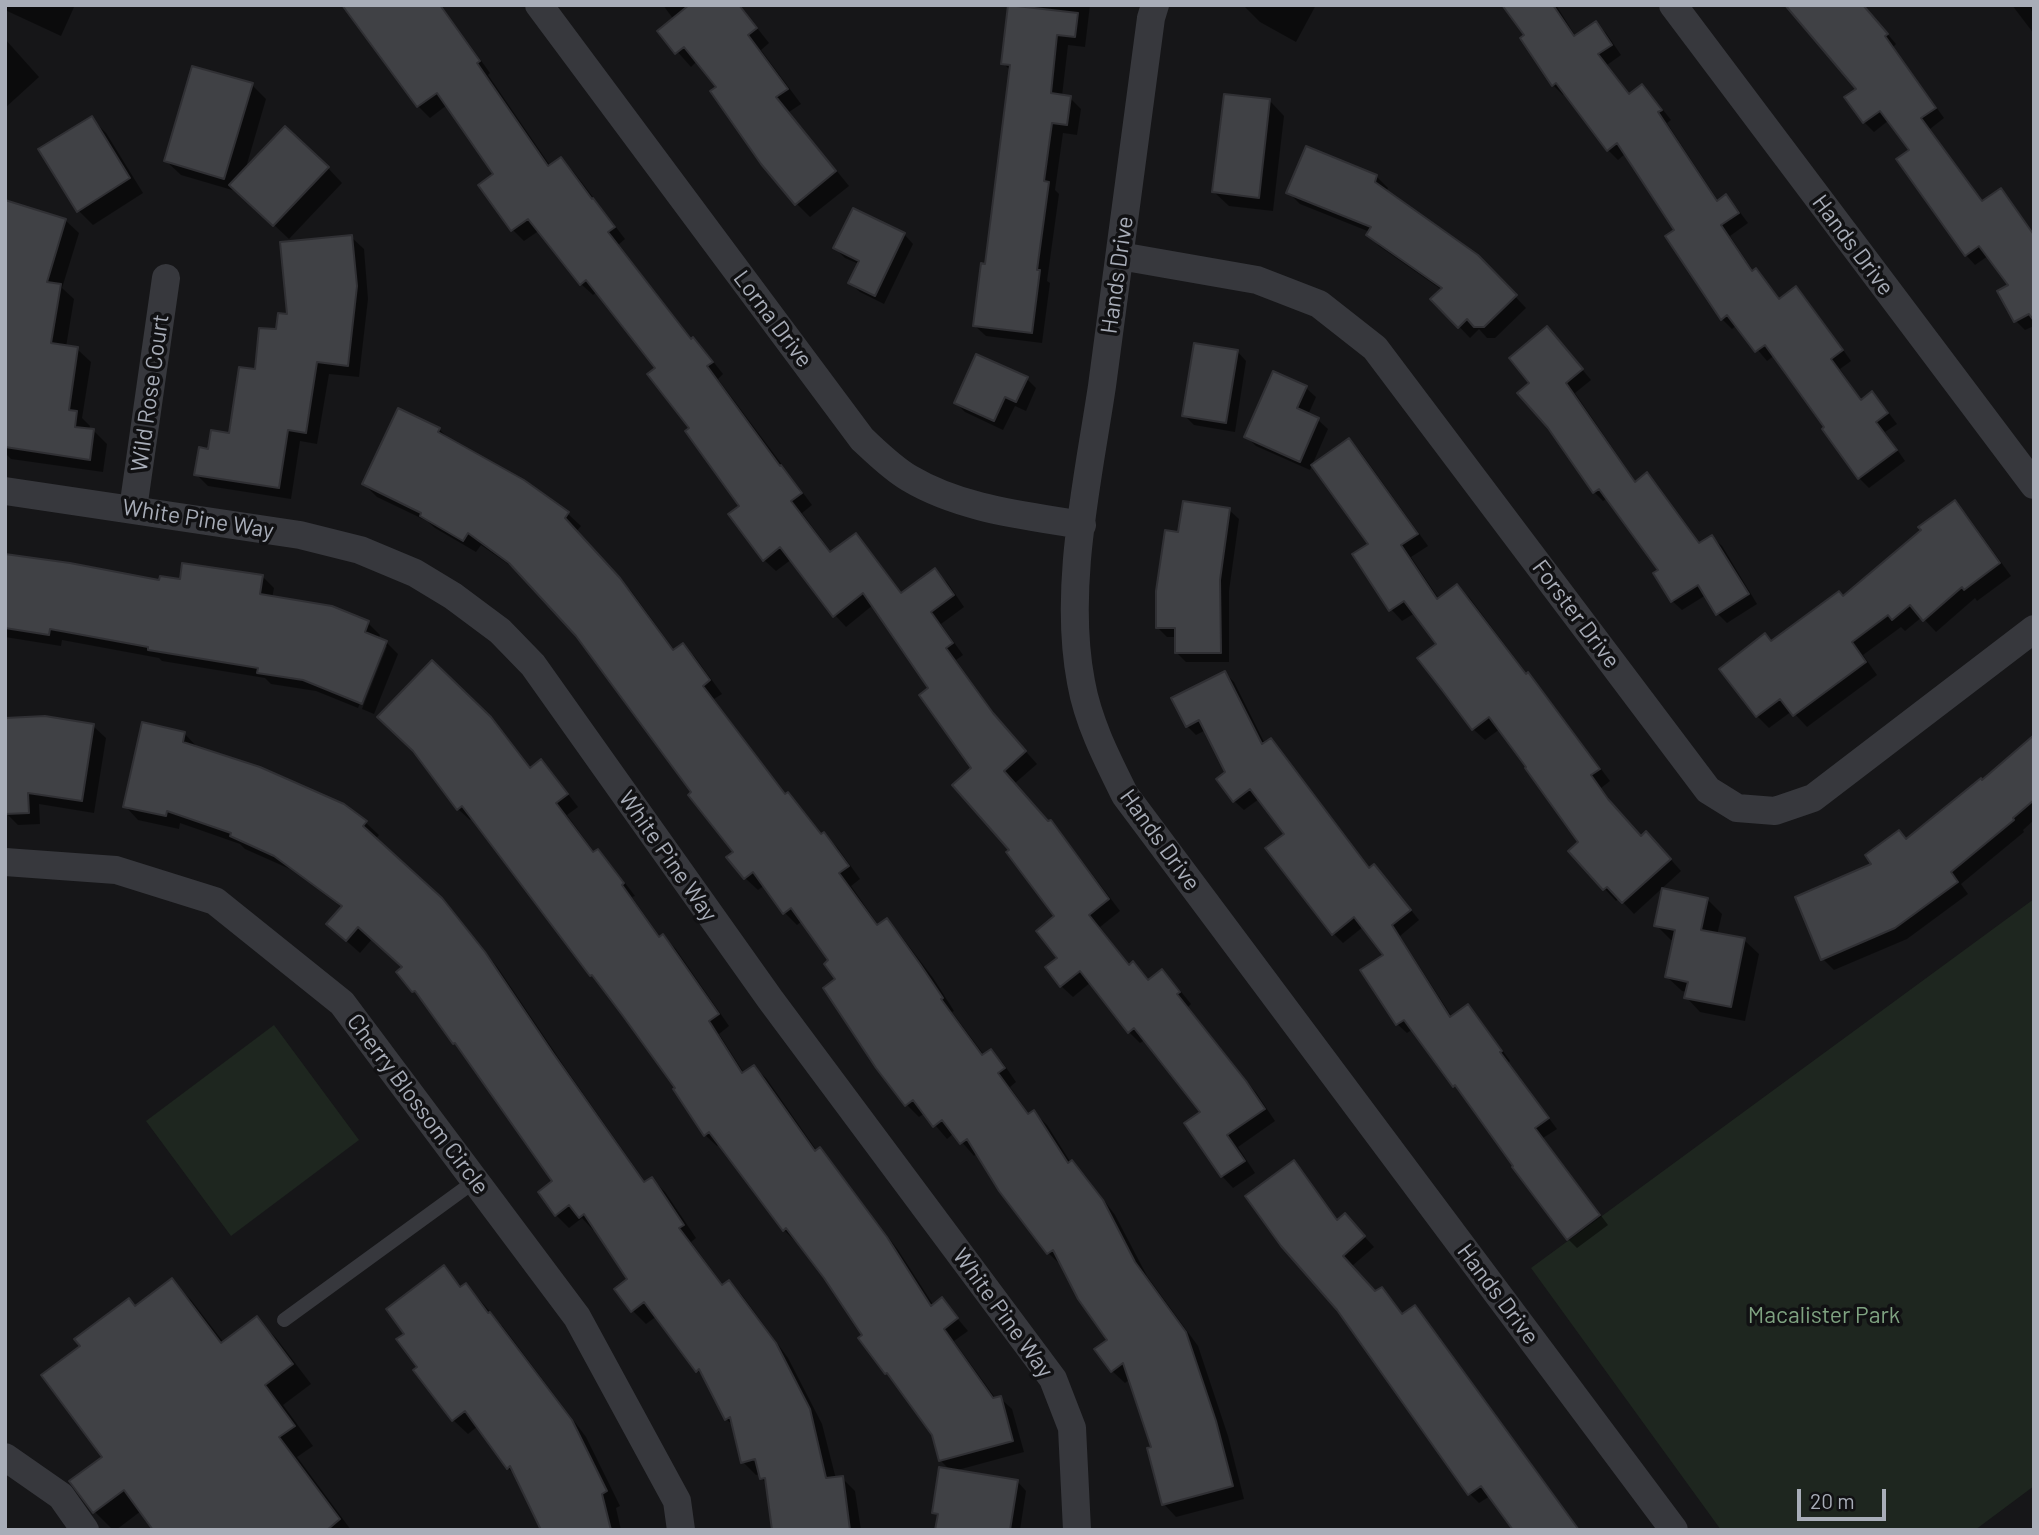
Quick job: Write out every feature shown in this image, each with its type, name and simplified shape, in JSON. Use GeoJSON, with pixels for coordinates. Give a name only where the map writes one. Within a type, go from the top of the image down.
{"type":"FeatureCollection","features":[{"type":"Feature","properties":{"kind":"street","name":"Lorna Drive"},"geometry":{"type":"LineString","coordinates":[[539,5],[854,428],[878,454],[907,477],[952,498],[977,506],[1082,525]]}},
{"type":"Feature","properties":{"kind":"street","name":"Hands Drive"},"geometry":{"type":"LineString","coordinates":[[1155,5],[1151,18],[1076,576],[1075,630],[1081,682],[1098,741],[1125,795],[1674,1530]]}},
{"type":"Feature","properties":{"kind":"street","name":"Hands Drive"},"geometry":{"type":"LineString","coordinates":[[1673,5],[2034,485]]}},
{"type":"Feature","properties":{"kind":"street","name":"Forster Drive"},"geometry":{"type":"LineString","coordinates":[[1120,256],[1257,279],[1319,304],[1375,348],[1709,790],[1737,808],[1775,811],[1812,798],[2034,629]]}},
{"type":"Feature","properties":{"kind":"street","name":"Wild Rose Court"},"geometry":{"type":"LineString","coordinates":[[133,509],[166,278]]}},
{"type":"Feature","properties":{"kind":"street","name":"White Pine Way"},"geometry":{"type":"LineString","coordinates":[[5,491],[300,535],[360,550],[415,573],[453,596],[500,631],[533,665],[770,999],[1053,1379],[1072,1428],[1077,1530]]}},
{"type":"Feature","properties":{"kind":"street","name":"Cherry Blossom Circle"},"geometry":{"type":"LineString","coordinates":[[5,862],[116,870],[215,901],[342,1003],[577,1317],[677,1501],[681,1530]]}},
{"type":"Feature","properties":{"kind":"street"},"geometry":{"type":"LineString","coordinates":[[5,1457],[61,1496],[85,1530]]}},
{"type":"Feature","properties":{"kind":"lane"},"geometry":{"type":"LineString","coordinates":[[284,1320],[475,1181]]}},
{"type":"Feature","properties":{"kind":"green space","name":"Macalister Park"},"geometry":{"type":"Polygon","coordinates":[[[2034,899],[2034,1486],[1975,1530],[1721,1530],[1531,1268],[2034,899]]]}},
{"type":"Feature","properties":{"kind":"green space"},"geometry":{"type":"Polygon","coordinates":[[[274,1025],[359,1140],[231,1236],[146,1121],[274,1025]]]}},
{"type":"Feature","properties":{"kind":"building"},"geometry":{"type":"Polygon","coordinates":[[[342,5],[440,5],[548,166],[561,157],[615,227],[608,232],[691,339],[693,337],[713,362],[707,366],[802,493],[791,501],[830,552],[856,533],[901,593],[935,568],[954,595],[931,612],[953,643],[946,648],[993,713],[1026,751],[1004,771],[1048,821],[1051,820],[1109,899],[1089,915],[1129,965],[1133,961],[1148,980],[1162,969],[1180,992],[1177,994],[1265,1109],[1227,1135],[1245,1161],[1221,1177],[1184,1123],[1200,1112],[1134,1028],[1128,1033],[1080,971],[1060,987],[1045,967],[1057,958],[1036,931],[1054,916],[1006,852],[1009,850],[952,785],[971,768],[919,695],[928,688],[863,593],[833,617],[780,547],[763,561],[728,514],[739,506],[685,431],[689,428],[647,374],[655,368],[586,280],[580,285],[528,219],[511,231],[478,185],[493,174],[437,93],[417,107],[342,5]]]}},
{"type":"Feature","properties":{"kind":"building"},"geometry":{"type":"Polygon","coordinates":[[[689,5],[739,5],[757,28],[748,35],[788,89],[776,97],[836,171],[795,205],[761,164],[710,91],[716,87],[684,47],[675,54],[657,31],[689,5]]]}},
{"type":"Feature","properties":{"kind":"building"},"geometry":{"type":"Polygon","coordinates":[[[1008,5],[1078,13],[1075,37],[1057,35],[1051,93],[1071,96],[1067,125],[1052,123],[1044,181],[1049,182],[1032,333],[973,326],[981,263],[985,264],[1010,65],[1001,64],[1008,5]]]}},
{"type":"Feature","properties":{"kind":"building"},"geometry":{"type":"Polygon","coordinates":[[[1502,5],[1553,5],[1574,36],[1596,21],[1612,45],[1598,54],[1629,94],[1642,84],[1662,110],[1658,112],[1717,201],[1726,194],[1739,213],[1721,225],[1752,271],[1756,268],[1779,299],[1796,286],[1843,350],[1831,359],[1861,400],[1872,391],[1888,413],[1876,422],[1897,450],[1858,479],[1765,345],[1755,352],[1727,315],[1721,320],[1665,236],[1674,230],[1617,143],[1607,151],[1556,83],[1552,86],[1520,38],[1524,35],[1502,5]]]}},
{"type":"Feature","properties":{"kind":"building"},"geometry":{"type":"Polygon","coordinates":[[[1785,5],[1863,5],[1888,34],[1885,36],[1936,108],[1921,118],[1982,201],[2001,188],[2034,235],[2034,321],[2029,314],[2014,322],[1997,291],[2008,285],[1979,246],[1965,256],[1896,159],[1909,150],[1880,111],[1863,123],[1844,97],[1856,89],[1785,5]]]}},
{"type":"Feature","properties":{"kind":"building"},"geometry":{"type":"Polygon","coordinates":[[[192,66],[253,83],[224,179],[164,161],[192,66]]]}},
{"type":"Feature","properties":{"kind":"building"},"geometry":{"type":"Polygon","coordinates":[[[1224,94],[1270,99],[1259,198],[1212,192],[1224,94]]]}},
{"type":"Feature","properties":{"kind":"building"},"geometry":{"type":"Polygon","coordinates":[[[92,116],[130,178],[77,212],[38,149],[92,116]]]}},
{"type":"Feature","properties":{"kind":"building"},"geometry":{"type":"Polygon","coordinates":[[[285,126],[329,167],[273,226],[229,185],[285,126]]]}},
{"type":"Feature","properties":{"kind":"building"},"geometry":{"type":"Polygon","coordinates":[[[1306,146],[1377,175],[1375,182],[1478,255],[1517,295],[1484,327],[1474,327],[1467,319],[1458,328],[1430,299],[1442,288],[1366,235],[1371,227],[1286,193],[1306,146]]]}},
{"type":"Feature","properties":{"kind":"building"},"geometry":{"type":"Polygon","coordinates":[[[5,200],[66,219],[47,282],[61,284],[51,343],[78,347],[69,410],[77,411],[75,427],[94,429],[90,460],[5,447],[5,200]]]}},
{"type":"Feature","properties":{"kind":"building"},"geometry":{"type":"Polygon","coordinates":[[[853,208],[905,233],[875,296],[848,283],[859,261],[833,248],[853,208]]]}},
{"type":"Feature","properties":{"kind":"building"},"geometry":{"type":"Polygon","coordinates":[[[352,235],[357,286],[348,366],[317,362],[306,433],[288,430],[279,488],[194,475],[199,447],[208,449],[211,430],[229,433],[239,367],[255,369],[259,328],[276,329],[278,313],[287,314],[280,242],[352,235]]]}},
{"type":"Feature","properties":{"kind":"building"},"geometry":{"type":"Polygon","coordinates":[[[1547,326],[1583,369],[1566,383],[1635,482],[1647,472],[1699,543],[1712,535],[1749,594],[1716,615],[1698,585],[1671,602],[1653,573],[1658,570],[1599,489],[1593,493],[1548,428],[1517,393],[1529,383],[1509,358],[1547,326]]]}},
{"type":"Feature","properties":{"kind":"building"},"geometry":{"type":"Polygon","coordinates":[[[1194,343],[1238,350],[1226,423],[1182,416],[1194,343]]]}},
{"type":"Feature","properties":{"kind":"building"},"geometry":{"type":"Polygon","coordinates":[[[976,354],[1028,377],[1016,402],[1005,397],[994,421],[954,403],[976,354]]]}},
{"type":"Feature","properties":{"kind":"building"},"geometry":{"type":"Polygon","coordinates":[[[1273,371],[1307,386],[1297,408],[1319,418],[1300,462],[1244,437],[1273,371]]]}},
{"type":"Feature","properties":{"kind":"building"},"geometry":{"type":"Polygon","coordinates":[[[398,408],[440,428],[438,432],[524,480],[569,512],[565,518],[620,578],[673,650],[683,643],[710,680],[703,686],[785,794],[788,792],[821,834],[824,832],[849,866],[839,873],[877,925],[887,918],[982,1055],[991,1049],[1005,1068],[998,1073],[1028,1114],[1034,1110],[1068,1163],[1072,1160],[1103,1200],[1135,1262],[1186,1332],[1216,1421],[1233,1486],[1162,1505],[1147,1448],[1151,1447],[1123,1363],[1111,1372],[1094,1349],[1107,1340],[1078,1299],[1053,1250],[1047,1254],[999,1191],[967,1139],[960,1144],[942,1120],[933,1127],[913,1100],[905,1106],[876,1068],[823,988],[835,979],[824,964],[828,960],[791,908],[783,914],[753,872],[744,879],[726,857],[733,852],[688,795],[691,792],[576,636],[509,563],[468,533],[463,541],[420,516],[421,513],[362,484],[398,408]]]}},
{"type":"Feature","properties":{"kind":"building"},"geometry":{"type":"Polygon","coordinates":[[[1349,438],[1418,534],[1401,545],[1437,599],[1457,584],[1526,674],[1528,672],[1600,769],[1591,775],[1608,799],[1641,836],[1646,831],[1671,859],[1622,903],[1607,887],[1603,890],[1568,851],[1578,842],[1489,717],[1472,730],[1417,658],[1436,644],[1404,601],[1389,611],[1352,554],[1368,544],[1311,465],[1349,438]]]}},
{"type":"Feature","properties":{"kind":"building"},"geometry":{"type":"Polygon","coordinates":[[[1955,500],[2000,563],[1964,590],[1962,587],[1923,621],[1910,605],[1892,620],[1888,615],[1852,642],[1866,662],[1793,716],[1780,699],[1756,717],[1719,669],[1765,633],[1771,641],[1839,591],[1843,596],[1921,530],[1918,527],[1955,500]]]}},
{"type":"Feature","properties":{"kind":"building"},"geometry":{"type":"Polygon","coordinates":[[[1183,501],[1230,508],[1220,580],[1221,653],[1175,653],[1175,628],[1156,628],[1156,591],[1165,530],[1178,532],[1183,501]]]}},
{"type":"Feature","properties":{"kind":"building"},"geometry":{"type":"Polygon","coordinates":[[[5,554],[159,580],[160,576],[180,579],[182,563],[263,575],[260,594],[332,606],[369,621],[365,632],[387,641],[362,704],[303,680],[257,673],[258,668],[148,650],[148,647],[50,629],[49,635],[5,628],[5,554]]]}},
{"type":"Feature","properties":{"kind":"building"},"geometry":{"type":"Polygon","coordinates":[[[432,660],[491,717],[530,768],[541,759],[568,794],[556,803],[593,852],[598,849],[659,937],[663,934],[719,1014],[709,1021],[742,1073],[754,1065],[815,1151],[820,1147],[887,1237],[931,1306],[942,1297],[958,1318],[944,1329],[993,1398],[1001,1396],[1013,1441],[939,1461],[932,1435],[858,1338],[862,1335],[824,1278],[786,1228],[783,1231],[709,1132],[704,1136],[673,1089],[675,1088],[623,1016],[462,806],[457,810],[413,751],[377,717],[432,660]]]}},
{"type":"Feature","properties":{"kind":"building"},"geometry":{"type":"Polygon","coordinates":[[[1225,671],[1262,744],[1271,738],[1369,868],[1374,864],[1411,910],[1392,925],[1450,1017],[1468,1004],[1549,1118],[1535,1128],[1600,1215],[1567,1240],[1455,1085],[1453,1087],[1404,1020],[1396,1025],[1360,970],[1383,955],[1354,917],[1332,935],[1265,848],[1284,834],[1250,789],[1233,802],[1216,779],[1225,772],[1199,720],[1186,727],[1171,698],[1225,671]]]}},
{"type":"Feature","properties":{"kind":"building"},"geometry":{"type":"Polygon","coordinates":[[[45,716],[94,724],[82,801],[28,793],[29,813],[5,814],[5,718],[45,716]]]}},
{"type":"Feature","properties":{"kind":"building"},"geometry":{"type":"Polygon","coordinates":[[[142,722],[185,732],[183,742],[260,767],[344,804],[367,821],[363,826],[442,898],[485,952],[644,1182],[652,1177],[684,1225],[679,1228],[722,1285],[729,1280],[776,1343],[810,1409],[826,1478],[843,1476],[850,1530],[772,1530],[765,1478],[760,1479],[755,1459],[741,1463],[730,1417],[725,1420],[699,1369],[696,1372],[644,1302],[631,1312],[614,1289],[627,1279],[584,1214],[579,1218],[569,1205],[555,1216],[538,1192],[552,1181],[455,1043],[453,1044],[415,991],[412,992],[396,972],[402,967],[358,927],[346,941],[326,924],[342,906],[274,856],[230,836],[231,833],[167,811],[166,816],[123,807],[142,722]]]}},
{"type":"Feature","properties":{"kind":"building"},"geometry":{"type":"Polygon","coordinates":[[[2034,735],[2034,800],[1951,872],[1958,882],[1895,928],[1821,960],[1795,897],[1871,864],[1865,855],[1899,830],[1906,839],[1981,778],[1982,780],[2034,735]]]}},
{"type":"Feature","properties":{"kind":"building"},"geometry":{"type":"Polygon","coordinates":[[[1662,888],[1708,898],[1701,930],[1745,938],[1731,1007],[1684,998],[1688,982],[1665,977],[1675,930],[1654,926],[1662,888]]]}},
{"type":"Feature","properties":{"kind":"building"},"geometry":{"type":"Polygon","coordinates":[[[1294,1160],[1337,1220],[1345,1213],[1365,1236],[1343,1256],[1375,1291],[1382,1287],[1402,1314],[1415,1305],[1579,1530],[1513,1530],[1481,1486],[1468,1495],[1337,1310],[1281,1246],[1245,1196],[1294,1160]]]}},
{"type":"Feature","properties":{"kind":"building"},"geometry":{"type":"Polygon","coordinates":[[[444,1265],[460,1287],[466,1283],[488,1313],[490,1312],[572,1420],[607,1491],[602,1494],[611,1530],[541,1530],[510,1466],[507,1469],[465,1411],[452,1421],[413,1370],[417,1367],[396,1339],[404,1334],[386,1309],[444,1265]]]}},
{"type":"Feature","properties":{"kind":"building"},"geometry":{"type":"Polygon","coordinates":[[[172,1278],[221,1343],[257,1316],[293,1364],[265,1385],[295,1426],[279,1437],[340,1519],[327,1530],[153,1530],[124,1490],[93,1513],[69,1481],[102,1457],[41,1375],[80,1346],[74,1339],[129,1298],[135,1306],[172,1278]]]}},
{"type":"Feature","properties":{"kind":"building"},"geometry":{"type":"Polygon","coordinates":[[[939,1467],[1018,1480],[1010,1530],[935,1530],[938,1514],[932,1513],[939,1467]]]}}]}
